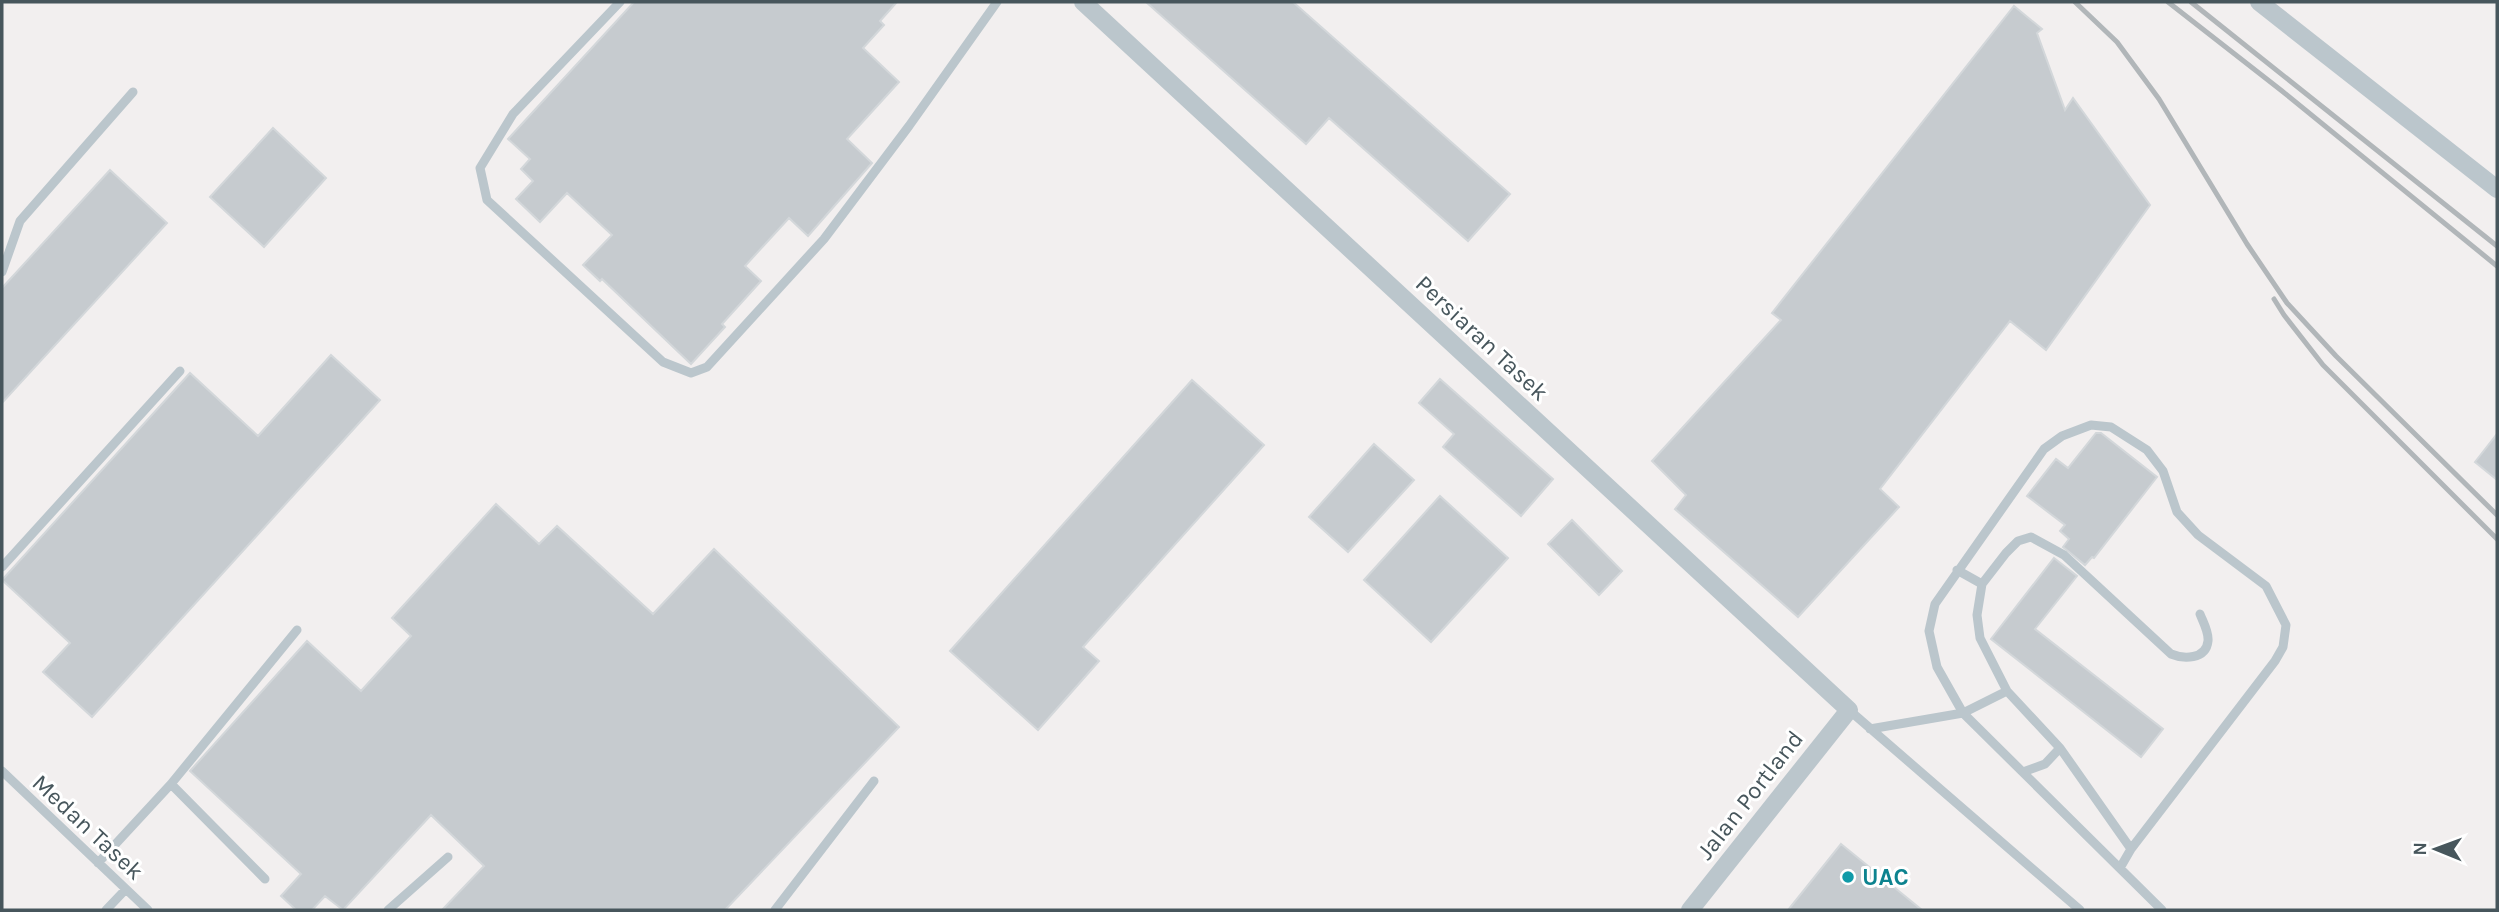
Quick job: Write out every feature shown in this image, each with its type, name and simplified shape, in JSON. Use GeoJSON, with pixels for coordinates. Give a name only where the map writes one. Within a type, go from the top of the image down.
{"type":"FeatureCollection","features":[{"type":"Feature","properties":{"kind":"street","name":"Persiaran Tasek"},"geometry":{"type":"LineString","coordinates":[[1083,2],[1849,710]]}},
{"type":"Feature","properties":{"kind":"street"},"geometry":{"type":"LineString","coordinates":[[2259,2],[2497,189]]}},
{"type":"Feature","properties":{"kind":"street","name":"Jalan Portland"},"geometry":{"type":"LineString","coordinates":[[1689,910],[1849,710]]}},
{"type":"Feature","properties":{"kind":"lane"},"geometry":{"type":"LineString","coordinates":[[620,2],[513,114],[480,168],[487,200],[663,362],[691,373],[706,367],[824,239],[909,126],[994,3]]}},
{"type":"Feature","properties":{"kind":"lane"},"geometry":{"type":"LineString","coordinates":[[2,272],[20,222],[133,92]]}},
{"type":"Feature","properties":{"kind":"lane"},"geometry":{"type":"LineString","coordinates":[[2,567],[180,371]]}},
{"type":"Feature","properties":{"kind":"lane"},"geometry":{"type":"LineString","coordinates":[[2120,868],[2275,662],[2283,647],[2286,625],[2266,586],[2198,535],[2177,512],[2163,471],[2147,450],[2111,427],[2091,425],[2062,436],[2044,449],[1935,604],[1929,631],[1937,667],[1963,713],[2162,910]]}},
{"type":"Feature","properties":{"kind":"lane"},"geometry":{"type":"LineString","coordinates":[[2132,849],[2060,748],[2007,691],[1980,638],[1977,615],[1982,584],[2018,541],[2031,537],[2064,555],[2171,654],[2181,659],[2190,659],[2205,649],[2208,641],[2200,614]]}},
{"type":"Feature","properties":{"kind":"lane"},"geometry":{"type":"LineString","coordinates":[[1957,570],[1982,584]]}},
{"type":"Feature","properties":{"kind":"lane"},"geometry":{"type":"LineString","coordinates":[[99,863],[171,784],[297,630]]}},
{"type":"Feature","properties":{"kind":"lane"},"geometry":{"type":"LineString","coordinates":[[1870,729],[1963,713],[2007,691]]}},
{"type":"Feature","properties":{"kind":"lane"},"geometry":{"type":"LineString","coordinates":[[1849,710],[2080,910]]}},
{"type":"Feature","properties":{"kind":"lane"},"geometry":{"type":"LineString","coordinates":[[2023,772],[2045,764],[2060,748]]}},
{"type":"Feature","properties":{"kind":"lane","name":"Medan Tasek"},"geometry":{"type":"LineString","coordinates":[[2,771],[148,910]]}},
{"type":"Feature","properties":{"kind":"lane"},"geometry":{"type":"LineString","coordinates":[[775,910],[874,781]]}},
{"type":"Feature","properties":{"kind":"lane"},"geometry":{"type":"LineString","coordinates":[[171,784],[265,879]]}},
{"type":"Feature","properties":{"kind":"lane"},"geometry":{"type":"LineString","coordinates":[[388,910],[448,857]]}},
{"type":"Feature","properties":{"kind":"lane"},"geometry":{"type":"LineString","coordinates":[[106,910],[126,890]]}},
{"type":"Feature","properties":{"kind":"building"},"geometry":{"type":"Polygon","coordinates":[[[634,2],[897,2],[880,21],[884,25],[863,48],[899,82],[847,139],[872,163],[808,236],[789,218],[745,266],[761,281],[722,324],[725,327],[691,364],[602,279],[600,281],[583,265],[612,235],[567,193],[540,222],[516,199],[533,181],[521,169],[530,159],[508,139],[634,2]]]}},
{"type":"Feature","properties":{"kind":"building"},"geometry":{"type":"Polygon","coordinates":[[[1146,2],[1293,2],[1510,194],[1468,241],[1329,118],[1306,144],[1146,2]]]}},
{"type":"Feature","properties":{"kind":"building"},"geometry":{"type":"Polygon","coordinates":[[[2014,6],[2042,29],[2037,33],[2065,110],[2073,98],[2150,205],[2046,350],[2010,321],[1880,489],[1899,507],[1798,617],[1675,509],[1686,495],[1652,461],[1781,320],[1772,313],[2014,6]]]}},
{"type":"Feature","properties":{"kind":"building"},"geometry":{"type":"Polygon","coordinates":[[[273,128],[326,178],[264,247],[210,197],[273,128]]]}},
{"type":"Feature","properties":{"kind":"building"},"geometry":{"type":"Polygon","coordinates":[[[110,170],[167,223],[2,403],[2,288],[110,170]]]}},
{"type":"Feature","properties":{"kind":"building"},"geometry":{"type":"Polygon","coordinates":[[[331,355],[380,400],[92,717],[43,672],[70,643],[2,580],[190,373],[258,436],[331,355]]]}},
{"type":"Feature","properties":{"kind":"building"},"geometry":{"type":"Polygon","coordinates":[[[1440,379],[1553,479],[1521,516],[1443,447],[1454,434],[1419,403],[1440,379]]]}},
{"type":"Feature","properties":{"kind":"building"},"geometry":{"type":"Polygon","coordinates":[[[1192,380],[1264,445],[1083,647],[1099,661],[1038,730],[950,651],[1192,380]]]}},
{"type":"Feature","properties":{"kind":"building"},"geometry":{"type":"Polygon","coordinates":[[[2096,433],[2101,433],[2157,477],[2094,558],[2085,565],[2063,547],[2069,539],[2060,531],[2065,525],[2027,496],[2056,459],[2068,468],[2096,433]]]}},
{"type":"Feature","properties":{"kind":"building"},"geometry":{"type":"Polygon","coordinates":[[[2497,434],[2497,480],[2475,462],[2497,434]]]}},
{"type":"Feature","properties":{"kind":"building"},"geometry":{"type":"Polygon","coordinates":[[[1374,444],[1414,480],[1348,552],[1309,517],[1374,444]]]}},
{"type":"Feature","properties":{"kind":"building"},"geometry":{"type":"Polygon","coordinates":[[[1440,496],[1508,558],[1431,642],[1364,580],[1440,496]]]}},
{"type":"Feature","properties":{"kind":"building"},"geometry":{"type":"Polygon","coordinates":[[[496,504],[539,544],[557,526],[653,614],[714,549],[899,727],[725,910],[442,910],[484,866],[431,815],[343,910],[325,896],[312,910],[296,910],[281,896],[301,874],[190,771],[307,641],[361,691],[411,636],[392,618],[496,504]]]}},
{"type":"Feature","properties":{"kind":"building"},"geometry":{"type":"Polygon","coordinates":[[[1572,520],[1622,571],[1599,595],[1548,544],[1572,520]]]}},
{"type":"Feature","properties":{"kind":"building"},"geometry":{"type":"Polygon","coordinates":[[[2054,558],[2077,576],[2035,629],[2163,729],[2141,757],[1991,639],[2054,558]]]}},
{"type":"Feature","properties":{"kind":"building","name":"UAC"},"geometry":{"type":"Polygon","coordinates":[[[1841,844],[1922,910],[1788,910],[1841,844]]]}},
{"type":"Feature","properties":{"kind":"railway"},"geometry":{"type":"LineString","coordinates":[[2075,2],[2117,42],[2159,99],[2247,244],[2287,303],[2336,356],[2497,515]]}},
{"type":"Feature","properties":{"kind":"railway"},"geometry":{"type":"LineString","coordinates":[[2168,2],[2497,266]]}},
{"type":"Feature","properties":{"kind":"railway"},"geometry":{"type":"LineString","coordinates":[[2191,2],[2497,246]]}},
{"type":"Feature","properties":{"kind":"railway"},"geometry":{"type":"LineString","coordinates":[[2274,299],[2323,365],[2497,539]]}},
{"type":"Feature","properties":{"kind":"place","name":"UAC"},"geometry":{"type":"Point","coordinates":[1848,877]}}]}
